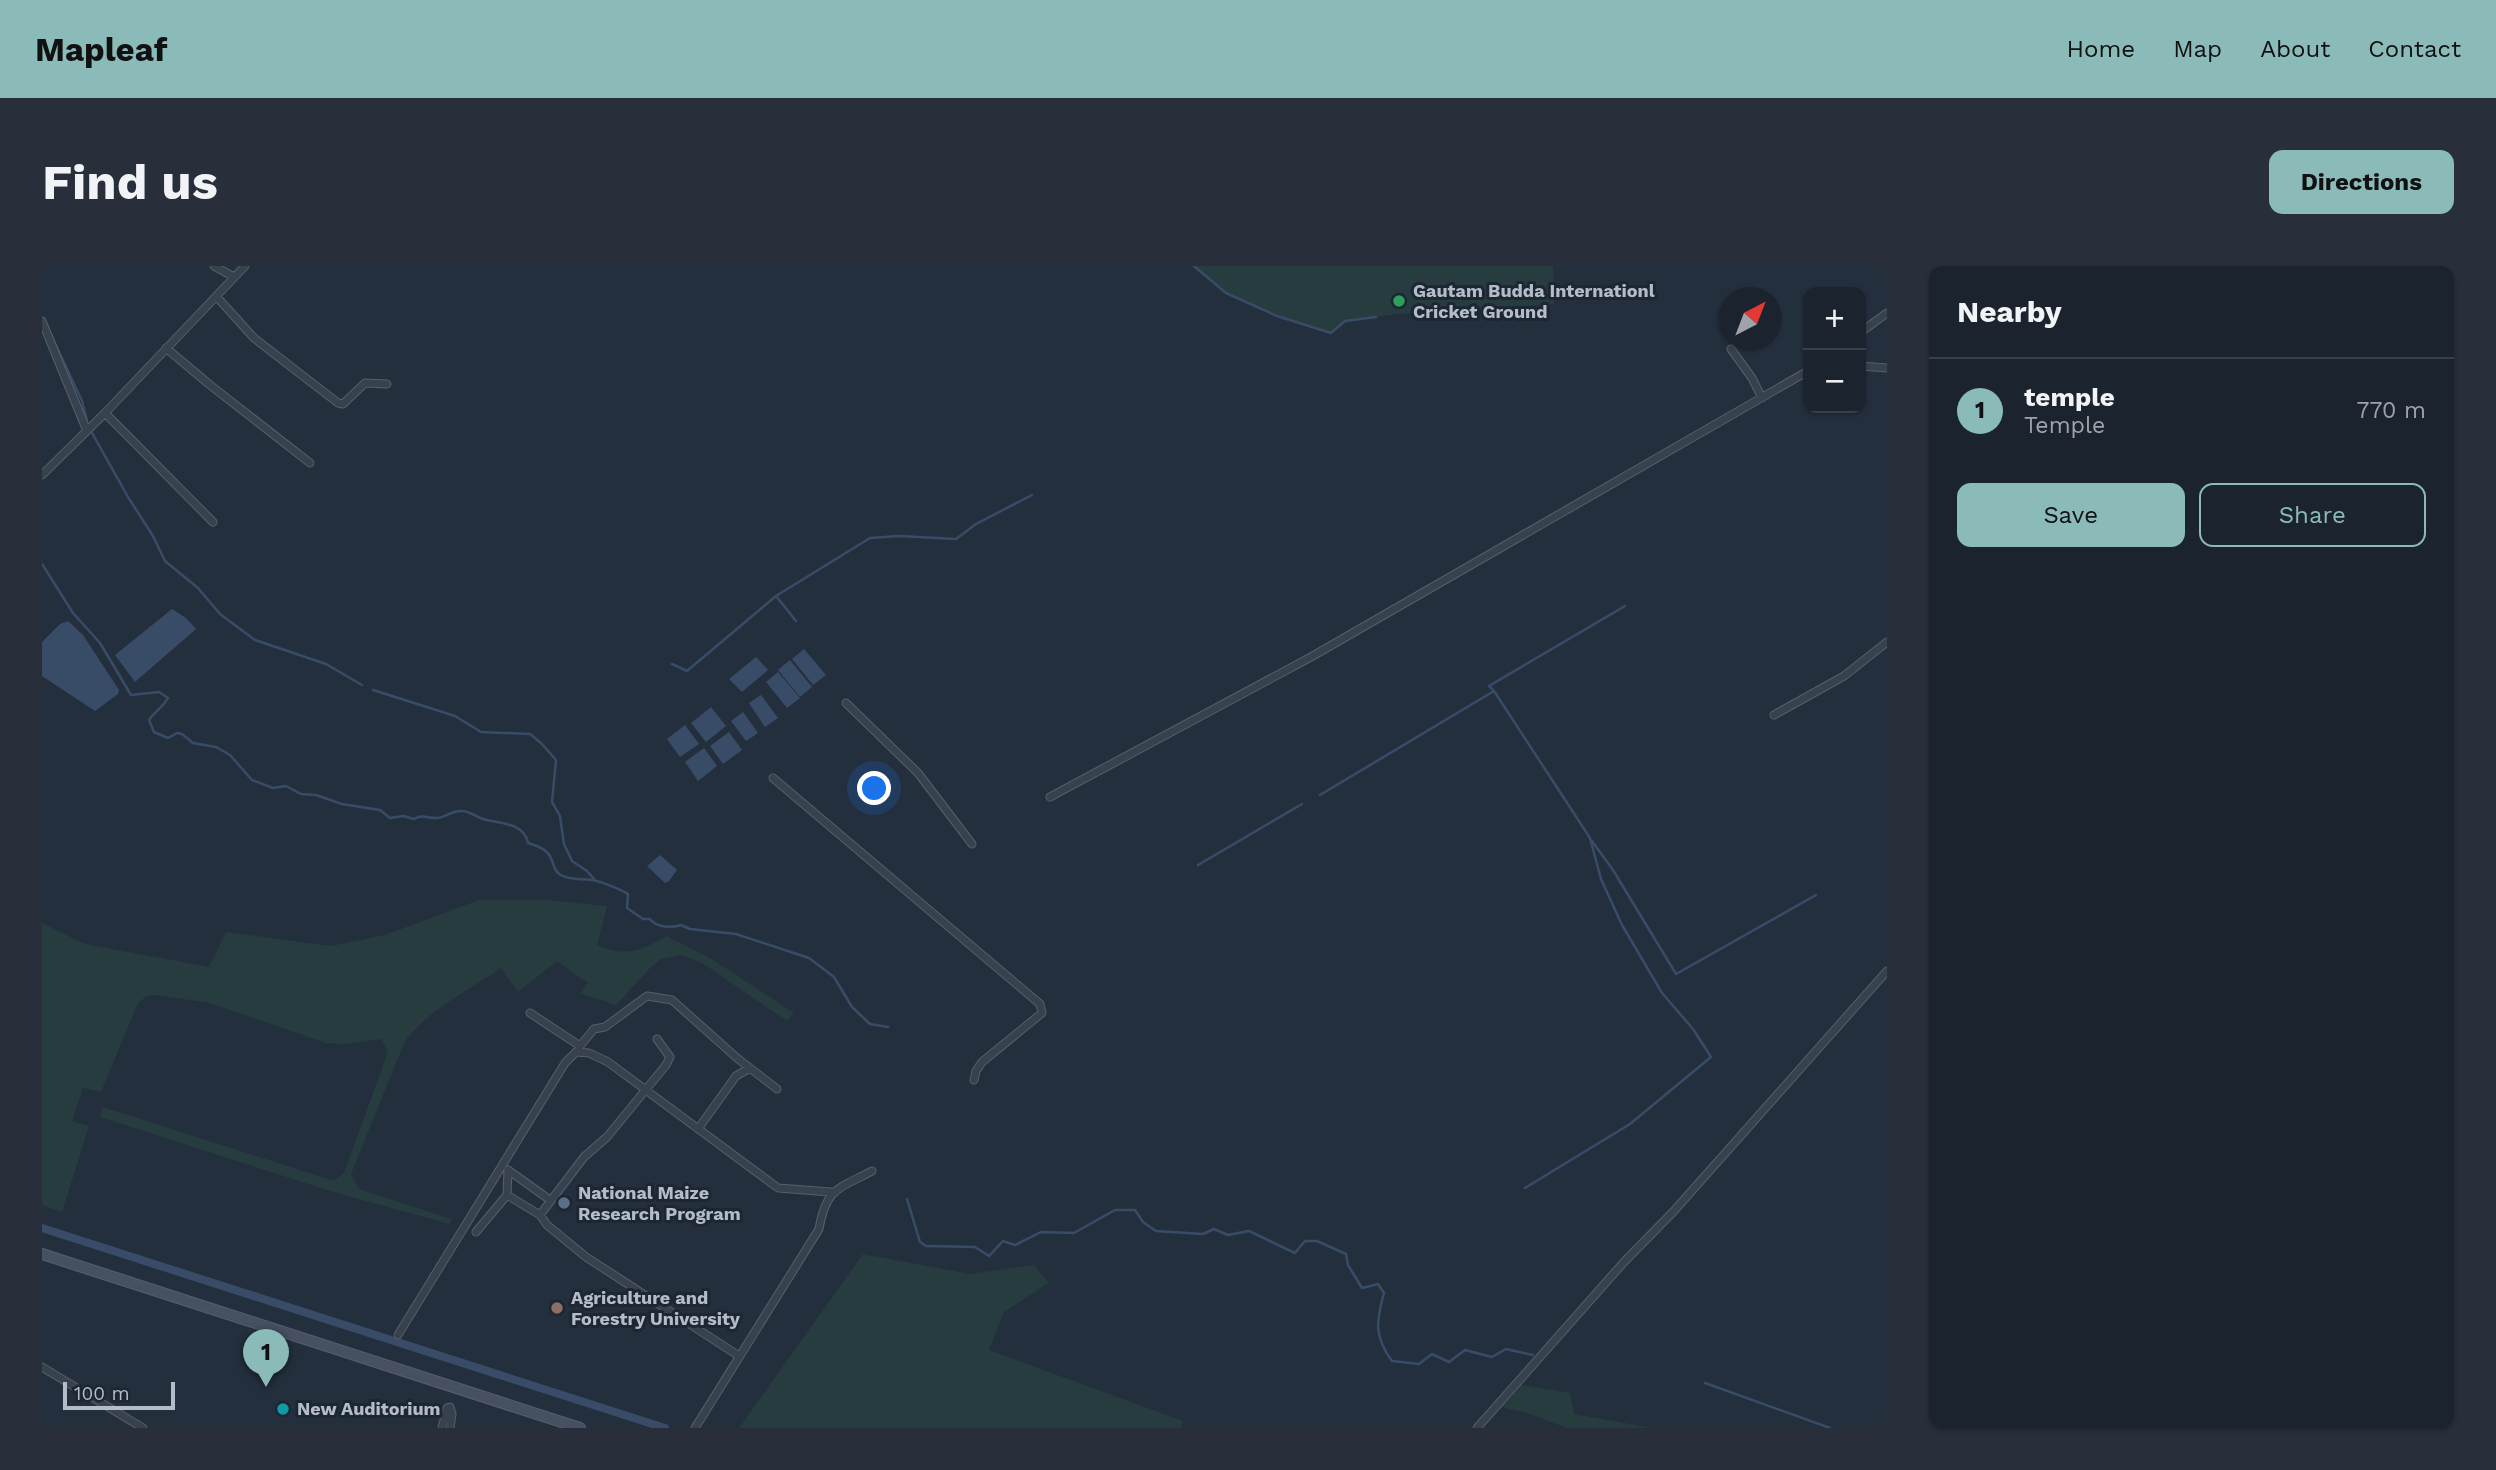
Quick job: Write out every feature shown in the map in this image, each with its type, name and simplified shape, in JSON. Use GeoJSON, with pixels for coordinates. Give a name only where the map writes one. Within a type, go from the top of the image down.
{"type":"FeatureCollection","features":[{"type":"Feature","properties":{"kind":"main road"},"geometry":{"type":"LineString","coordinates":[[42,1254],[580,1428]]}},
{"type":"Feature","properties":{"kind":"street"},"geometry":{"type":"LineString","coordinates":[[214,266],[234,277]]}},
{"type":"Feature","properties":{"kind":"street"},"geometry":{"type":"LineString","coordinates":[[42,475],[245,266]]}},
{"type":"Feature","properties":{"kind":"street"},"geometry":{"type":"LineString","coordinates":[[216,296],[254,338],[338,403],[343,404],[365,383],[387,384]]}},
{"type":"Feature","properties":{"kind":"street"},"geometry":{"type":"LineString","coordinates":[[1866,328],[1887,313]]}},
{"type":"Feature","properties":{"kind":"street"},"geometry":{"type":"LineString","coordinates":[[42,321],[87,430]]}},
{"type":"Feature","properties":{"kind":"street"},"geometry":{"type":"LineString","coordinates":[[42,343],[51,340]]}},
{"type":"Feature","properties":{"kind":"street"},"geometry":{"type":"LineString","coordinates":[[166,348],[310,463]]}},
{"type":"Feature","properties":{"kind":"street"},"geometry":{"type":"LineString","coordinates":[[1732,350],[1752,378],[1762,398]]}},
{"type":"Feature","properties":{"kind":"street"},"geometry":{"type":"LineString","coordinates":[[1866,366],[1887,368]]}},
{"type":"Feature","properties":{"kind":"street"},"geometry":{"type":"LineString","coordinates":[[1050,797],[1311,657],[1803,374]]}},
{"type":"Feature","properties":{"kind":"street"},"geometry":{"type":"LineString","coordinates":[[105,412],[213,522]]}},
{"type":"Feature","properties":{"kind":"street"},"geometry":{"type":"LineString","coordinates":[[1774,715],[1844,676],[1887,642]]}},
{"type":"Feature","properties":{"kind":"street"},"geometry":{"type":"LineString","coordinates":[[846,703],[918,773],[972,844]]}},
{"type":"Feature","properties":{"kind":"street"},"geometry":{"type":"LineString","coordinates":[[773,778],[1040,1004],[1042,1013],[982,1062],[974,1080]]}},
{"type":"Feature","properties":{"kind":"street"},"geometry":{"type":"LineString","coordinates":[[1477,1428],[1623,1262],[1673,1212],[1887,971]]}},
{"type":"Feature","properties":{"kind":"street"},"geometry":{"type":"LineString","coordinates":[[398,1335],[505,1168],[565,1063],[594,1029],[605,1027],[647,996],[671,1000],[777,1089]]}},
{"type":"Feature","properties":{"kind":"street"},"geometry":{"type":"LineString","coordinates":[[530,1013],[578,1049],[597,1056],[646,1090],[778,1188],[831,1192],[872,1171]]}},
{"type":"Feature","properties":{"kind":"street"},"geometry":{"type":"LineString","coordinates":[[540,1215],[583,1157],[607,1137],[670,1057],[657,1039]]}},
{"type":"Feature","properties":{"kind":"street"},"geometry":{"type":"LineString","coordinates":[[698,1129],[736,1076],[750,1068]]}},
{"type":"Feature","properties":{"kind":"street"},"geometry":{"type":"LineString","coordinates":[[476,1232],[507,1195],[505,1168]]}},
{"type":"Feature","properties":{"kind":"street"},"geometry":{"type":"LineString","coordinates":[[505,1168],[550,1200]]}},
{"type":"Feature","properties":{"kind":"street"},"geometry":{"type":"LineString","coordinates":[[695,1428],[819,1229],[822,1212],[831,1192]]}},
{"type":"Feature","properties":{"kind":"street"},"geometry":{"type":"LineString","coordinates":[[507,1195],[540,1215],[547,1225],[586,1257],[739,1356]]}},
{"type":"Feature","properties":{"kind":"street"},"geometry":{"type":"LineString","coordinates":[[42,1367],[143,1428]]}},
{"type":"Feature","properties":{"kind":"street"},"geometry":{"type":"LineString","coordinates":[[442,1428],[448,1408],[453,1414],[450,1428]]}},
{"type":"Feature","properties":{"kind":"green space","name":"Gautam Budda Internationl Cricket Ground"},"geometry":{"type":"Polygon","coordinates":[[[1194,266],[1553,266],[1554,304],[1398,314],[1345,321],[1331,333],[1301,325],[1226,293],[1194,266]]]}},
{"type":"Feature","properties":{"kind":"green space"},"geometry":{"type":"Polygon","coordinates":[[[479,900],[547,900],[607,906],[597,945],[617,951],[633,951],[667,936],[710,958],[794,1013],[787,1021],[702,963],[682,955],[661,959],[616,1005],[580,993],[588,983],[557,961],[518,992],[501,968],[437,1010],[405,1041],[351,1174],[359,1189],[452,1219],[449,1224],[330,1191],[100,1117],[103,1107],[334,1181],[344,1173],[388,1052],[381,1039],[345,1044],[326,1043],[210,1003],[147,996],[138,1003],[101,1092],[83,1088],[72,1121],[89,1126],[62,1212],[42,1205],[42,923],[85,944],[209,967],[226,932],[331,946],[385,935],[479,900]]]}},
{"type":"Feature","properties":{"kind":"green space"},"geometry":{"type":"Polygon","coordinates":[[[863,1254],[970,1274],[1034,1265],[1049,1283],[1004,1312],[989,1350],[1183,1421],[1181,1428],[739,1428],[863,1254]]]}},
{"type":"Feature","properties":{"kind":"green space"},"geometry":{"type":"Polygon","coordinates":[[[1521,1385],[1570,1393],[1574,1414],[1652,1428],[1567,1428],[1502,1407],[1521,1385]]]}},
{"type":"Feature","properties":{"kind":"water"},"geometry":{"type":"Polygon","coordinates":[[[172,609],[196,629],[135,682],[115,655],[172,609]]]}},
{"type":"Feature","properties":{"kind":"water"},"geometry":{"type":"Polygon","coordinates":[[[68,621],[83,635],[119,690],[118,694],[95,711],[42,676],[42,642],[60,624],[68,621]]]}},
{"type":"Feature","properties":{"kind":"water"},"geometry":{"type":"Polygon","coordinates":[[[804,649],[826,675],[813,685],[792,659],[804,649]]]}},
{"type":"Feature","properties":{"kind":"water"},"geometry":{"type":"Polygon","coordinates":[[[756,657],[768,670],[742,692],[729,679],[756,657]]]}},
{"type":"Feature","properties":{"kind":"water"},"geometry":{"type":"Polygon","coordinates":[[[790,660],[812,687],[800,697],[778,670],[790,660]]]}},
{"type":"Feature","properties":{"kind":"water"},"geometry":{"type":"Polygon","coordinates":[[[778,672],[800,698],[787,708],[766,682],[778,672]]]}},
{"type":"Feature","properties":{"kind":"water"},"geometry":{"type":"Polygon","coordinates":[[[761,695],[778,718],[765,727],[749,703],[761,695]]]}},
{"type":"Feature","properties":{"kind":"water"},"geometry":{"type":"Polygon","coordinates":[[[711,707],[726,726],[706,742],[691,723],[711,707]]]}},
{"type":"Feature","properties":{"kind":"water"},"geometry":{"type":"Polygon","coordinates":[[[743,712],[758,733],[746,741],[731,721],[743,712]]]}},
{"type":"Feature","properties":{"kind":"water"},"geometry":{"type":"Polygon","coordinates":[[[685,725],[699,744],[680,757],[667,739],[685,725]]]}},
{"type":"Feature","properties":{"kind":"water"},"geometry":{"type":"Polygon","coordinates":[[[729,732],[742,750],[723,764],[710,746],[729,732]]]}},
{"type":"Feature","properties":{"kind":"water"},"geometry":{"type":"Polygon","coordinates":[[[704,748],[717,766],[698,781],[685,762],[704,748]]]}},
{"type":"Feature","properties":{"kind":"water"},"geometry":{"type":"Polygon","coordinates":[[[660,855],[677,870],[665,883],[647,866],[660,855]]]}},
{"type":"Feature","properties":{"kind":"waterway"},"geometry":{"type":"LineString","coordinates":[[1194,266],[1226,293],[1277,316],[1331,333],[1345,321],[1376,317]]}},
{"type":"Feature","properties":{"kind":"waterway"},"geometry":{"type":"LineString","coordinates":[[46,324],[82,401],[87,421]]}},
{"type":"Feature","properties":{"kind":"waterway"},"geometry":{"type":"LineString","coordinates":[[91,431],[165,561],[198,588],[220,614],[255,640],[326,664],[362,685]]}},
{"type":"Feature","properties":{"kind":"waterway"},"geometry":{"type":"LineString","coordinates":[[672,664],[687,671],[776,596],[870,538],[899,536],[956,539],[976,524],[1032,495]]}},
{"type":"Feature","properties":{"kind":"waterway"},"geometry":{"type":"LineString","coordinates":[[42,564],[73,613],[100,643],[131,695],[159,692],[168,698],[149,720],[154,732],[168,738],[177,733],[182,734],[193,743],[216,747],[230,755],[252,780],[273,788],[286,786],[301,794],[380,810],[390,818],[436,818],[462,811],[516,827],[526,836],[528,843],[549,855],[561,875],[597,881],[628,894],[627,908],[643,919],[650,919],[665,926],[681,925],[690,929],[736,934],[809,958],[834,977],[852,1007],[870,1024],[888,1027]]}},
{"type":"Feature","properties":{"kind":"waterway"},"geometry":{"type":"LineString","coordinates":[[776,596],[796,621]]}},
{"type":"Feature","properties":{"kind":"waterway"},"geometry":{"type":"LineString","coordinates":[[1494,691],[1489,686],[1625,606]]}},
{"type":"Feature","properties":{"kind":"waterway"},"geometry":{"type":"LineString","coordinates":[[373,690],[455,716],[481,732],[530,734],[541,743],[556,760],[552,802],[560,816],[564,844],[572,861],[595,880]]}},
{"type":"Feature","properties":{"kind":"waterway"},"geometry":{"type":"LineString","coordinates":[[1320,795],[1494,691],[1590,838],[1601,879],[1622,925],[1662,993],[1693,1029],[1711,1057],[1630,1124],[1525,1188]]}},
{"type":"Feature","properties":{"kind":"waterway"},"geometry":{"type":"LineString","coordinates":[[1198,865],[1302,804]]}},
{"type":"Feature","properties":{"kind":"waterway"},"geometry":{"type":"LineString","coordinates":[[1592,841],[1613,870],[1676,974],[1816,895]]}},
{"type":"Feature","properties":{"kind":"waterway"},"geometry":{"type":"LineString","coordinates":[[907,1199],[920,1242],[926,1246],[975,1247],[989,1256],[1003,1241],[1015,1245],[1041,1232],[1074,1233],[1115,1210],[1135,1210],[1143,1222],[1156,1231],[1203,1234],[1214,1229],[1228,1235],[1249,1231],[1295,1253],[1305,1241],[1317,1241],[1346,1254],[1348,1265],[1362,1288],[1378,1284],[1384,1293],[1378,1328],[1382,1344],[1392,1361],[1419,1364],[1432,1354],[1449,1362],[1465,1350],[1492,1357],[1506,1349],[1533,1355]]}},
{"type":"Feature","properties":{"kind":"waterway"},"geometry":{"type":"LineString","coordinates":[[42,1228],[665,1428]]}},
{"type":"Feature","properties":{"kind":"waterway"},"geometry":{"type":"LineString","coordinates":[[1705,1383],[1830,1428]]}},
{"type":"Feature","properties":{"kind":"place","name":"Gautam Budda Internationl Cricket Ground"},"geometry":{"type":"Point","coordinates":[1399,301]}},
{"type":"Feature","properties":{"kind":"place","name":"National Maize Research Program"},"geometry":{"type":"Point","coordinates":[564,1203]}},
{"type":"Feature","properties":{"kind":"place","name":"Agriculture and Forestry University"},"geometry":{"type":"Point","coordinates":[557,1308]}},
{"type":"Feature","properties":{"kind":"place","name":"temple"},"geometry":{"type":"Point","coordinates":[266,1387]}},
{"type":"Feature","properties":{"kind":"place","name":"New Auditorium"},"geometry":{"type":"Point","coordinates":[283,1409]}}]}
